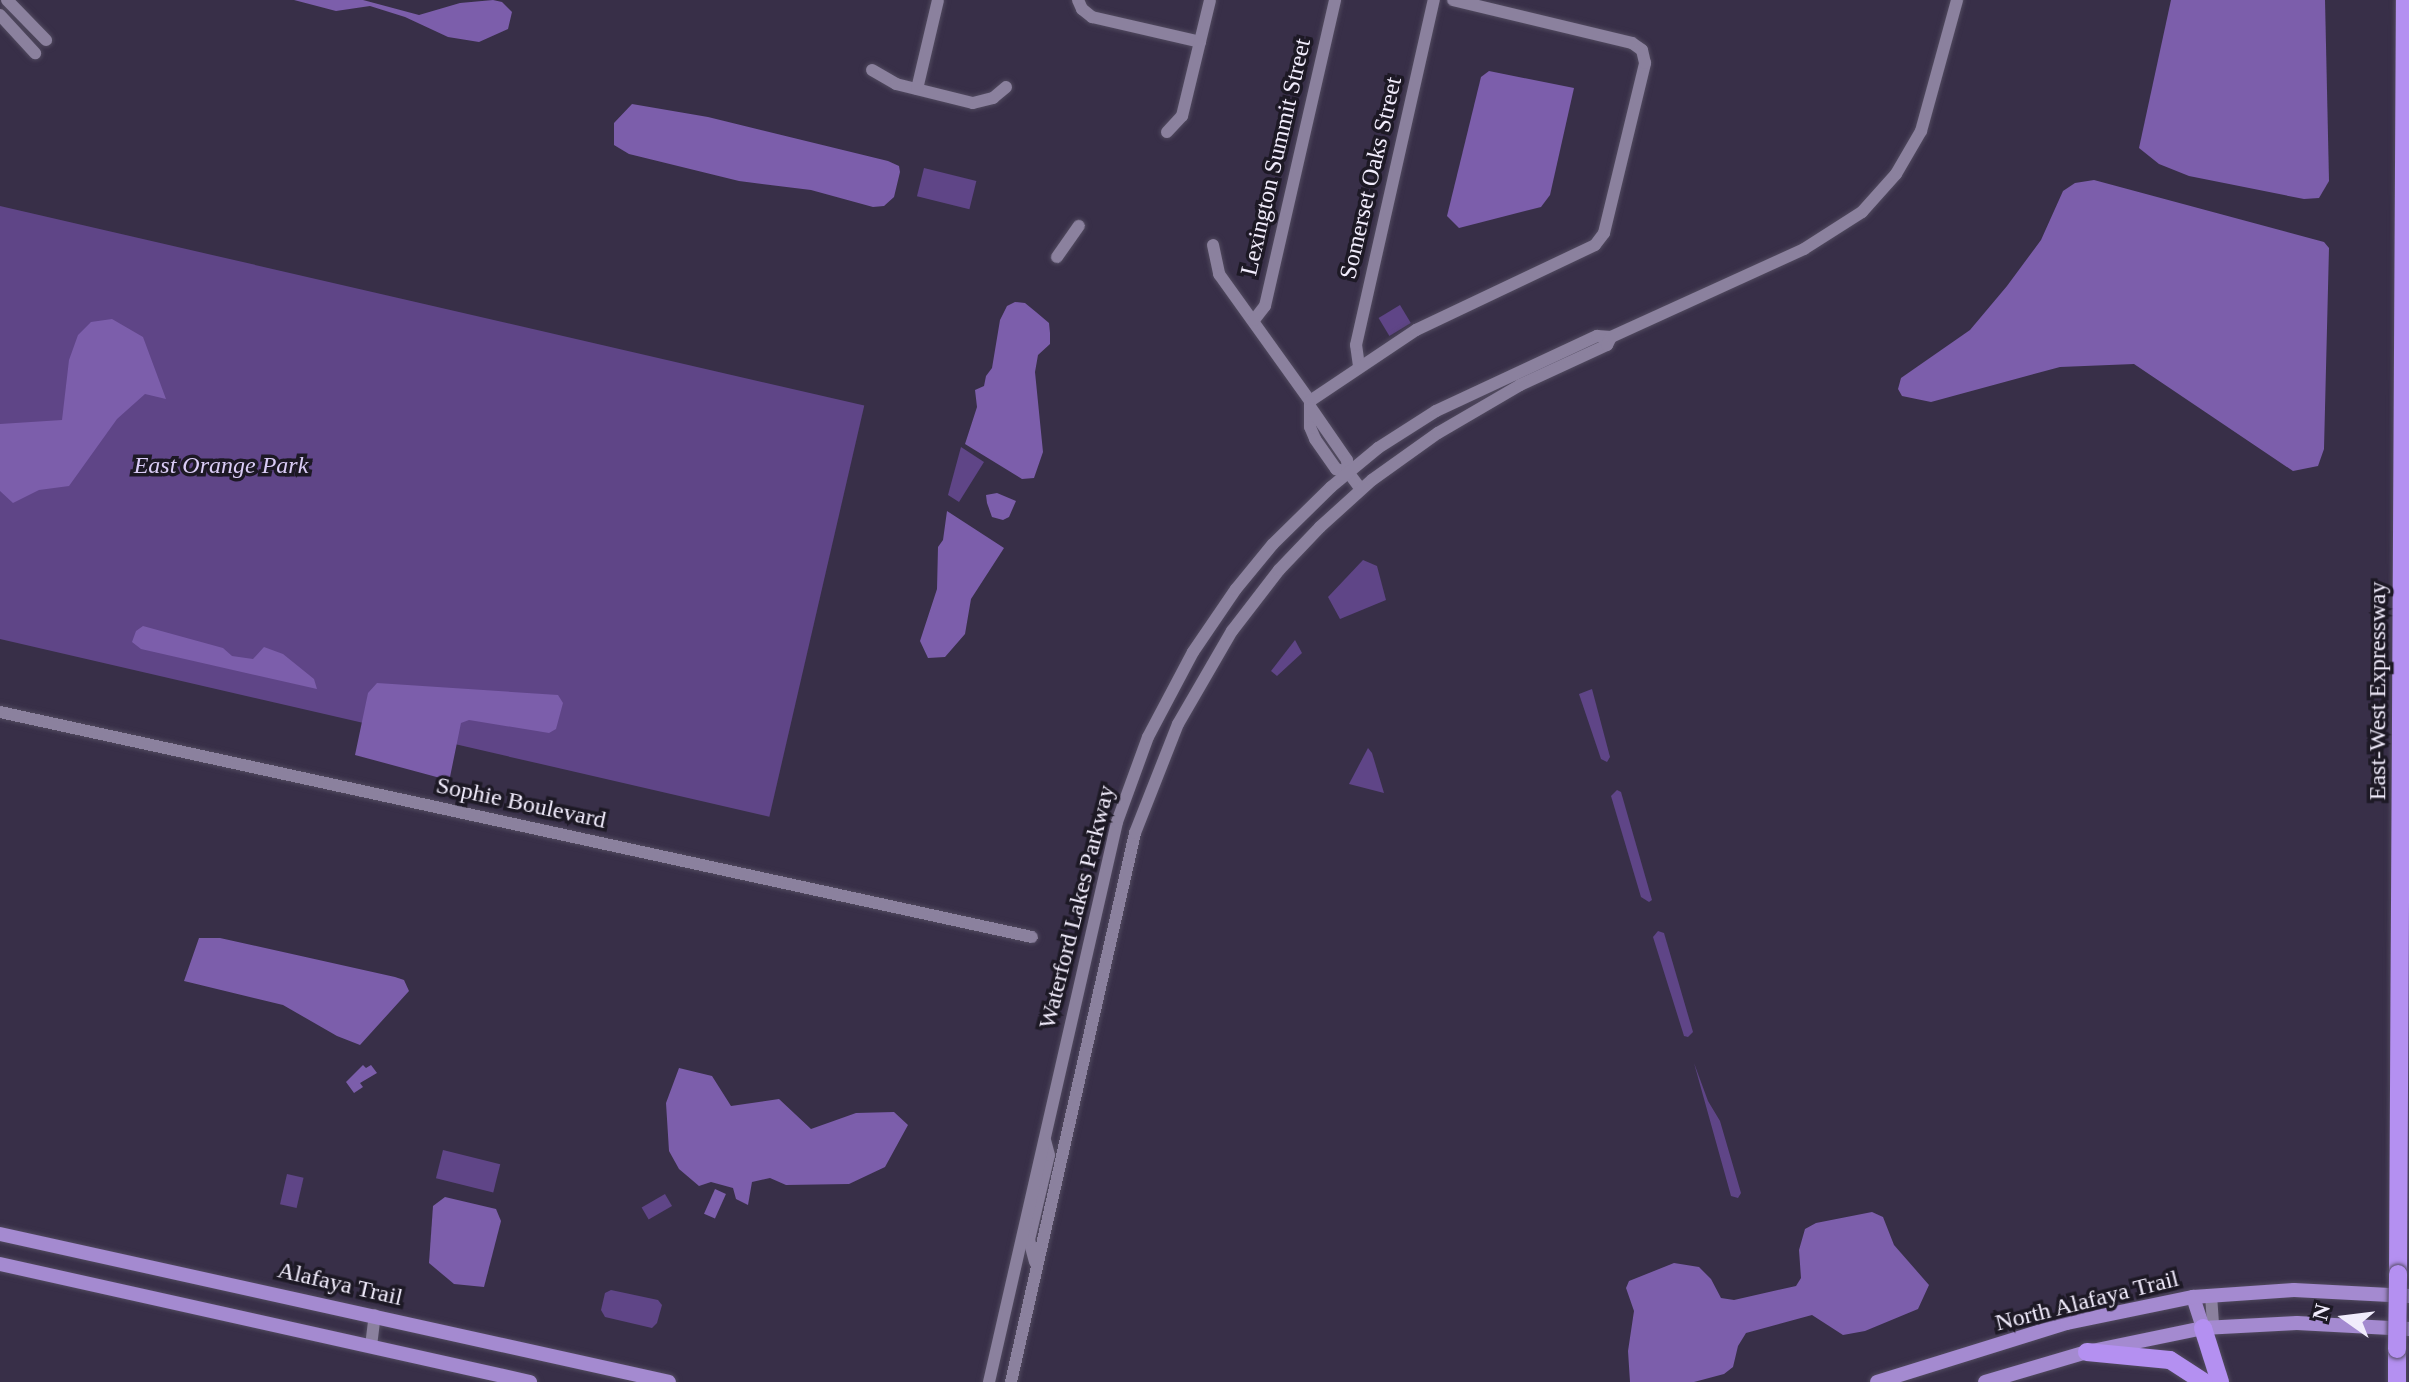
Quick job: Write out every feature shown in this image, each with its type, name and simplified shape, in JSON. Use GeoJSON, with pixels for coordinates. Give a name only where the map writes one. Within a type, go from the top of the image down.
{"type":"FeatureCollection","features":[{"type":"Feature","properties":{"kind":"highway","name":"East-West Expressway"},"geometry":{"type":"LineString","coordinates":[[2397,1382],[2405,0]]}},
{"type":"Feature","properties":{"kind":"highway"},"geometry":{"type":"LineString","coordinates":[[2208,1328],[2220,1382]]}},
{"type":"Feature","properties":{"kind":"highway"},"geometry":{"type":"LineString","coordinates":[[2087,1352],[2170,1360],[2204,1382]]}},
{"type":"Feature","properties":{"kind":"main road","name":"Alafaya Trail"},"geometry":{"type":"LineString","coordinates":[[0,1234],[669,1382]]}},
{"type":"Feature","properties":{"kind":"main road"},"geometry":{"type":"LineString","coordinates":[[0,1264],[530,1382]]}},
{"type":"Feature","properties":{"kind":"main road","name":"North Alafaya Trail"},"geometry":{"type":"LineString","coordinates":[[1877,1382],[2067,1323],[2193,1297],[2334,1290],[2409,1296]]}},
{"type":"Feature","properties":{"kind":"main road"},"geometry":{"type":"LineString","coordinates":[[2193,1297],[2208,1328]]}},
{"type":"Feature","properties":{"kind":"main road","name":"North Alafaya Trail"},"geometry":{"type":"LineString","coordinates":[[1985,1382],[2087,1352],[2208,1328],[2311,1323],[2409,1329]]}},
{"type":"Feature","properties":{"kind":"street"},"geometry":{"type":"LineString","coordinates":[[7,0],[46,40]]}},
{"type":"Feature","properties":{"kind":"street"},"geometry":{"type":"LineString","coordinates":[[917,89],[938,0]]}},
{"type":"Feature","properties":{"kind":"street"},"geometry":{"type":"LineString","coordinates":[[1078,0],[1086,14],[1099,20],[1200,42]]}},
{"type":"Feature","properties":{"kind":"street"},"geometry":{"type":"LineString","coordinates":[[1167,132],[1182,116],[1210,0]]}},
{"type":"Feature","properties":{"kind":"street","name":"Lexington Summit Street"},"geometry":{"type":"LineString","coordinates":[[1254,320],[1265,306],[1335,0]]}},
{"type":"Feature","properties":{"kind":"street","name":"Somerset Oaks Street"},"geometry":{"type":"LineString","coordinates":[[1359,366],[1356,345],[1434,0]]}},
{"type":"Feature","properties":{"kind":"street"},"geometry":{"type":"LineString","coordinates":[[1311,404],[1359,366],[1443,315],[1595,245],[1604,233],[1645,63],[1642,50],[1632,43],[1453,0]]}},
{"type":"Feature","properties":{"kind":"street","name":"Waterford Lakes Parkway"},"geometry":{"type":"LineString","coordinates":[[989,1382],[1117,822],[1148,737],[1203,636],[1248,574],[1286,530],[1348,472],[1423,418],[1597,336],[1611,337],[1804,249],[1842,227],[1872,202],[1896,174],[1921,131],[1957,0]]}},
{"type":"Feature","properties":{"kind":"street"},"geometry":{"type":"LineString","coordinates":[[0,15],[35,53]]}},
{"type":"Feature","properties":{"kind":"street"},"geometry":{"type":"LineString","coordinates":[[872,70],[889,82],[980,103],[993,98],[1006,87]]}},
{"type":"Feature","properties":{"kind":"street"},"geometry":{"type":"LineString","coordinates":[[1057,257],[1079,226]]}},
{"type":"Feature","properties":{"kind":"street"},"geometry":{"type":"LineString","coordinates":[[1213,245],[1216,268],[1311,404],[1310,427],[1315,439],[1336,469],[1348,472],[1361,489]]}},
{"type":"Feature","properties":{"kind":"street","name":"Waterford Lakes Parkway"},"geometry":{"type":"LineString","coordinates":[[1011,1382],[1129,852],[1162,759],[1191,698],[1232,631],[1267,585],[1313,534],[1361,489],[1457,421],[1520,385],[1607,345],[1611,337]]}},
{"type":"Feature","properties":{"kind":"street"},"geometry":{"type":"LineString","coordinates":[[1172,688],[1191,698]]}},
{"type":"Feature","properties":{"kind":"street","name":"Sophie Boulevard"},"geometry":{"type":"LineString","coordinates":[[0,712],[1032,937]]}},
{"type":"Feature","properties":{"kind":"street"},"geometry":{"type":"LineString","coordinates":[[1036,1266],[1029,1240],[1049,1155],[1044,1137]]}},
{"type":"Feature","properties":{"kind":"street"},"geometry":{"type":"LineString","coordinates":[[2208,1328],[2211,1295]]}},
{"type":"Feature","properties":{"kind":"street"},"geometry":{"type":"LineString","coordinates":[[371,1346],[375,1315]]}},
{"type":"Feature","properties":{"kind":"green space"},"geometry":{"type":"Polygon","coordinates":[[[924,168],[976,181],[969,209],[917,196],[924,168]]]}},
{"type":"Feature","properties":{"kind":"green space","name":"East Orange Park"},"geometry":{"type":"Polygon","coordinates":[[[0,206],[864,406],[769,817],[0,639],[0,206]]]}},
{"type":"Feature","properties":{"kind":"green space"},"geometry":{"type":"Polygon","coordinates":[[[1400,305],[1411,323],[1389,336],[1379,318],[1400,305]]]}},
{"type":"Feature","properties":{"kind":"green space"},"geometry":{"type":"Polygon","coordinates":[[[961,447],[984,462],[959,502],[948,495],[961,447]]]}},
{"type":"Feature","properties":{"kind":"green space"},"geometry":{"type":"Polygon","coordinates":[[[1363,560],[1377,566],[1386,600],[1340,619],[1328,597],[1363,560]]]}},
{"type":"Feature","properties":{"kind":"green space"},"geometry":{"type":"Polygon","coordinates":[[[1295,640],[1302,653],[1277,676],[1271,671],[1295,640]]]}},
{"type":"Feature","properties":{"kind":"green space"},"geometry":{"type":"Polygon","coordinates":[[[1592,689],[1610,757],[1607,762],[1601,759],[1579,694],[1592,689]]]}},
{"type":"Feature","properties":{"kind":"green space"},"geometry":{"type":"Polygon","coordinates":[[[1368,748],[1372,753],[1384,793],[1349,784],[1368,748]]]}},
{"type":"Feature","properties":{"kind":"green space"},"geometry":{"type":"Polygon","coordinates":[[[1617,790],[1621,792],[1652,900],[1649,902],[1641,897],[1611,796],[1617,790]]]}},
{"type":"Feature","properties":{"kind":"green space"},"geometry":{"type":"Polygon","coordinates":[[[1658,931],[1664,933],[1693,1032],[1688,1037],[1684,1036],[1653,937],[1658,931]]]}},
{"type":"Feature","properties":{"kind":"green space"},"geometry":{"type":"Polygon","coordinates":[[[1694,1063],[1708,1101],[1720,1121],[1741,1193],[1738,1198],[1731,1196],[1694,1063]]]}},
{"type":"Feature","properties":{"kind":"green space"},"geometry":{"type":"Polygon","coordinates":[[[443,1150],[500,1164],[493,1192],[436,1178],[443,1150]]]}},
{"type":"Feature","properties":{"kind":"green space"},"geometry":{"type":"Polygon","coordinates":[[[287,1174],[304,1178],[297,1208],[280,1204],[287,1174]]]}},
{"type":"Feature","properties":{"kind":"green space"},"geometry":{"type":"Polygon","coordinates":[[[665,1194],[672,1206],[649,1220],[642,1208],[665,1194]]]}},
{"type":"Feature","properties":{"kind":"green space"},"geometry":{"type":"Polygon","coordinates":[[[611,1290],[658,1300],[662,1305],[657,1323],[652,1328],[605,1317],[601,1310],[605,1293],[611,1290]]]}},
{"type":"Feature","properties":{"kind":"shaded area"},"geometry":{"type":"Polygon","coordinates":[[[294,0],[363,0],[419,15],[460,3],[493,0],[502,2],[512,12],[508,29],[479,42],[448,37],[405,17],[370,6],[336,11],[294,0]]]}},
{"type":"Feature","properties":{"kind":"shaded area"},"geometry":{"type":"Polygon","coordinates":[[[2171,0],[2325,0],[2329,181],[2319,198],[2304,199],[2189,176],[2159,164],[2139,148],[2171,0]]]}},
{"type":"Feature","properties":{"kind":"shaded area"},"geometry":{"type":"Polygon","coordinates":[[[1489,71],[1574,88],[1550,195],[1541,207],[1459,228],[1447,216],[1481,77],[1489,71]]]}},
{"type":"Feature","properties":{"kind":"shaded area"},"geometry":{"type":"Polygon","coordinates":[[[632,104],[708,117],[888,161],[899,166],[900,172],[894,197],[884,206],[873,207],[811,190],[739,181],[629,154],[614,145],[614,123],[632,104]]]}},
{"type":"Feature","properties":{"kind":"shaded area"},"geometry":{"type":"Polygon","coordinates":[[[2094,180],[2324,242],[2329,248],[2324,449],[2318,466],[2293,471],[2134,364],[2060,367],[1931,402],[1902,396],[1898,389],[1901,378],[1970,330],[2007,286],[2041,240],[2063,191],[2075,183],[2094,180]]]}},
{"type":"Feature","properties":{"kind":"shaded area"},"geometry":{"type":"Polygon","coordinates":[[[1015,302],[1025,303],[1049,323],[1050,333],[1050,344],[1038,355],[1035,372],[1043,452],[1034,478],[1022,479],[965,444],[977,407],[975,390],[984,386],[992,368],[1000,320],[1007,306],[1015,302]]]}},
{"type":"Feature","properties":{"kind":"shaded area"},"geometry":{"type":"Polygon","coordinates":[[[112,319],[143,337],[166,399],[145,394],[117,419],[69,486],[39,490],[13,503],[0,491],[0,424],[62,420],[69,360],[78,335],[91,322],[112,319]]]}},
{"type":"Feature","properties":{"kind":"shaded area"},"geometry":{"type":"Polygon","coordinates":[[[997,493],[1016,501],[1009,517],[1003,520],[992,517],[987,503],[986,495],[997,493]]]}},
{"type":"Feature","properties":{"kind":"shaded area"},"geometry":{"type":"Polygon","coordinates":[[[947,511],[1004,548],[971,599],[965,634],[945,657],[928,658],[920,641],[937,589],[938,547],[943,540],[947,511]]]}},
{"type":"Feature","properties":{"kind":"shaded area"},"geometry":{"type":"Polygon","coordinates":[[[143,626],[223,648],[232,656],[253,659],[264,647],[283,654],[314,679],[317,689],[141,649],[132,642],[136,631],[143,626]]]}},
{"type":"Feature","properties":{"kind":"shaded area"},"geometry":{"type":"Polygon","coordinates":[[[377,683],[558,695],[563,703],[556,729],[549,733],[469,720],[461,723],[450,777],[444,779],[355,755],[368,693],[377,683]]]}},
{"type":"Feature","properties":{"kind":"shaded area"},"geometry":{"type":"Polygon","coordinates":[[[199,938],[220,938],[395,977],[404,980],[409,991],[360,1045],[337,1036],[283,1005],[184,981],[199,938]]]}},
{"type":"Feature","properties":{"kind":"shaded area"},"geometry":{"type":"Polygon","coordinates":[[[363,1065],[366,1068],[371,1065],[377,1073],[360,1083],[363,1087],[354,1093],[346,1082],[363,1065]]]}},
{"type":"Feature","properties":{"kind":"shaded area"},"geometry":{"type":"Polygon","coordinates":[[[679,1068],[712,1076],[731,1106],[779,1099],[811,1129],[856,1113],[894,1112],[908,1125],[885,1167],[849,1184],[786,1185],[770,1178],[752,1182],[748,1205],[736,1199],[733,1188],[711,1182],[699,1186],[679,1169],[669,1151],[666,1103],[679,1068]]]}},
{"type":"Feature","properties":{"kind":"shaded area"},"geometry":{"type":"Polygon","coordinates":[[[715,1189],[726,1194],[715,1219],[704,1214],[715,1189]]]}},
{"type":"Feature","properties":{"kind":"shaded area"},"geometry":{"type":"Polygon","coordinates":[[[445,1197],[496,1209],[501,1221],[484,1287],[454,1284],[429,1263],[433,1206],[445,1197]]]}},
{"type":"Feature","properties":{"kind":"shaded area"},"geometry":{"type":"Polygon","coordinates":[[[1872,1212],[1883,1217],[1894,1245],[1929,1285],[1918,1309],[1865,1331],[1843,1335],[1812,1315],[1746,1333],[1738,1346],[1733,1367],[1724,1374],[1694,1382],[1630,1382],[1628,1351],[1634,1311],[1626,1288],[1629,1281],[1674,1263],[1699,1267],[1711,1279],[1721,1298],[1734,1300],[1796,1286],[1801,1278],[1799,1250],[1805,1229],[1816,1223],[1872,1212]]]}}]}
